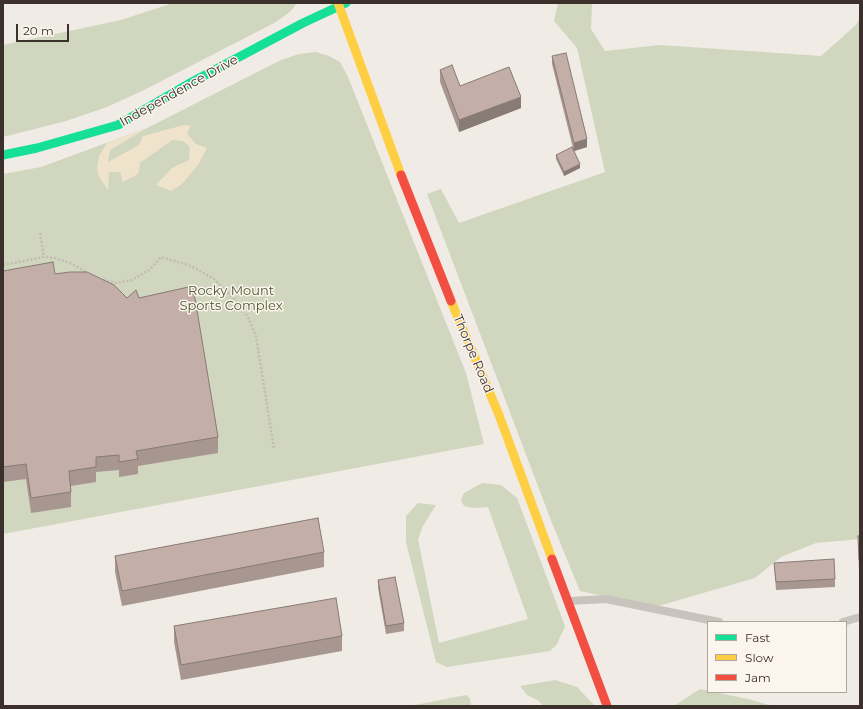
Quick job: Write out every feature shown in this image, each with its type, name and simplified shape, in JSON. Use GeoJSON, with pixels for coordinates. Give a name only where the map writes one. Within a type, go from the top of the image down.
{"type":"FeatureCollection","features":[{"type":"Feature","properties":{"kind":"street","name":"Independence Drive"},"geometry":{"type":"LineString","coordinates":[[3,155],[37,148],[118,126],[192,82],[341,4]]}},
{"type":"Feature","properties":{"kind":"street","name":"Thorpe Road"},"geometry":{"type":"LineString","coordinates":[[341,4],[412,207],[499,415],[608,706]]}},
{"type":"Feature","properties":{"kind":"lane"},"geometry":{"type":"LineString","coordinates":[[568,602],[606,599],[714,621]]}},
{"type":"Feature","properties":{"kind":"lane"},"geometry":{"type":"LineString","coordinates":[[846,621],[860,617]]}},
{"type":"Feature","properties":{"kind":"path"},"geometry":{"type":"LineString","coordinates":[[40,233],[44,257]]}},
{"type":"Feature","properties":{"kind":"path"},"geometry":{"type":"LineString","coordinates":[[96,279],[116,283],[132,280],[149,270],[161,256],[190,266],[214,279],[235,300],[248,317],[256,336],[274,449]]}},
{"type":"Feature","properties":{"kind":"path"},"geometry":{"type":"LineString","coordinates":[[3,265],[44,257],[55,258],[70,263],[91,276]]}},
{"type":"Feature","properties":{"kind":"green space"},"geometry":{"type":"Polygon","coordinates":[[[173,3],[297,3],[291,11],[276,22],[144,90],[107,107],[66,121],[3,137],[3,45],[121,20],[173,3]]]}},
{"type":"Feature","properties":{"kind":"green space"},"geometry":{"type":"Polygon","coordinates":[[[558,3],[592,3],[591,29],[605,51],[660,45],[821,56],[856,25],[860,17],[860,539],[816,543],[781,557],[755,578],[655,607],[580,591],[552,523],[427,194],[441,189],[459,223],[605,172],[577,48],[554,21],[558,3]]]}},
{"type":"Feature","properties":{"kind":"green space","name":"Rocky Mount Sports Complex"},"geometry":{"type":"Polygon","coordinates":[[[316,52],[329,56],[340,62],[348,77],[466,373],[484,444],[3,534],[3,174],[41,167],[147,128],[281,60],[299,54],[316,52]]]}},
{"type":"Feature","properties":{"kind":"green space"},"geometry":{"type":"Polygon","coordinates":[[[482,483],[501,485],[517,498],[565,626],[557,644],[550,651],[447,667],[436,662],[406,542],[406,516],[418,503],[436,505],[423,526],[418,539],[439,643],[528,619],[488,507],[473,508],[464,506],[461,500],[464,493],[482,483]]]}},
{"type":"Feature","properties":{"kind":"green space"},"geometry":{"type":"Polygon","coordinates":[[[555,680],[577,687],[595,706],[543,706],[539,701],[527,695],[520,686],[555,680]]]}},
{"type":"Feature","properties":{"kind":"green space"},"geometry":{"type":"Polygon","coordinates":[[[700,689],[707,690],[707,693],[719,693],[772,706],[674,706],[700,689]]]}},
{"type":"Feature","properties":{"kind":"green space"},"geometry":{"type":"Polygon","coordinates":[[[466,695],[470,698],[471,706],[410,706],[466,695]]]}},
{"type":"Feature","properties":{"kind":"sand"},"geometry":{"type":"Polygon","coordinates":[[[184,125],[191,126],[187,134],[196,144],[207,148],[198,165],[182,184],[171,191],[156,185],[172,168],[189,160],[190,147],[183,141],[172,140],[140,163],[138,174],[123,182],[120,172],[109,172],[108,190],[98,175],[97,167],[99,156],[107,143],[147,128],[110,150],[108,162],[139,145],[143,136],[184,125]]]}},
{"type":"Feature","properties":{"kind":"building"},"geometry":{"type":"Polygon","coordinates":[[[566,53],[587,139],[574,143],[552,56],[566,53]]]}},
{"type":"Feature","properties":{"kind":"building"},"geometry":{"type":"Polygon","coordinates":[[[452,65],[460,86],[509,67],[521,97],[459,120],[440,70],[452,65]]]}},
{"type":"Feature","properties":{"kind":"building"},"geometry":{"type":"Polygon","coordinates":[[[572,147],[580,164],[564,172],[556,155],[572,147]]]}},
{"type":"Feature","properties":{"kind":"building"},"geometry":{"type":"Polygon","coordinates":[[[53,262],[55,274],[87,272],[114,285],[127,298],[136,290],[139,298],[193,286],[218,437],[136,451],[138,459],[119,462],[119,455],[96,457],[96,467],[69,471],[71,492],[31,498],[26,464],[3,467],[3,271],[53,262]]]}},
{"type":"Feature","properties":{"kind":"building"},"geometry":{"type":"Polygon","coordinates":[[[318,518],[324,552],[122,591],[115,556],[318,518]]]}},
{"type":"Feature","properties":{"kind":"building"},"geometry":{"type":"Polygon","coordinates":[[[858,536],[860,536],[860,560],[859,560],[858,536]]]}},
{"type":"Feature","properties":{"kind":"building"},"geometry":{"type":"Polygon","coordinates":[[[834,559],[835,579],[776,582],[774,563],[834,559]]]}},
{"type":"Feature","properties":{"kind":"building"},"geometry":{"type":"Polygon","coordinates":[[[395,577],[404,623],[386,626],[378,580],[395,577]]]}},
{"type":"Feature","properties":{"kind":"building"},"geometry":{"type":"Polygon","coordinates":[[[336,598],[342,636],[181,665],[174,626],[336,598]]]}},
{"type":"Feature","properties":{"kind":"traffic: fast"},"geometry":{"type":"LineString","coordinates":[[3,155],[37,148],[118,125],[192,82],[303,23],[346,3]]}},
{"type":"Feature","properties":{"kind":"traffic: slow"},"geometry":{"type":"LineString","coordinates":[[338,3],[401,175]]}},
{"type":"Feature","properties":{"kind":"traffic: slow"},"geometry":{"type":"LineString","coordinates":[[451,301],[499,415],[552,559]]}},
{"type":"Feature","properties":{"kind":"traffic: jam"},"geometry":{"type":"LineString","coordinates":[[401,175],[451,301]]}},
{"type":"Feature","properties":{"kind":"traffic: jam"},"geometry":{"type":"LineString","coordinates":[[552,559],[607,706]]}}]}
